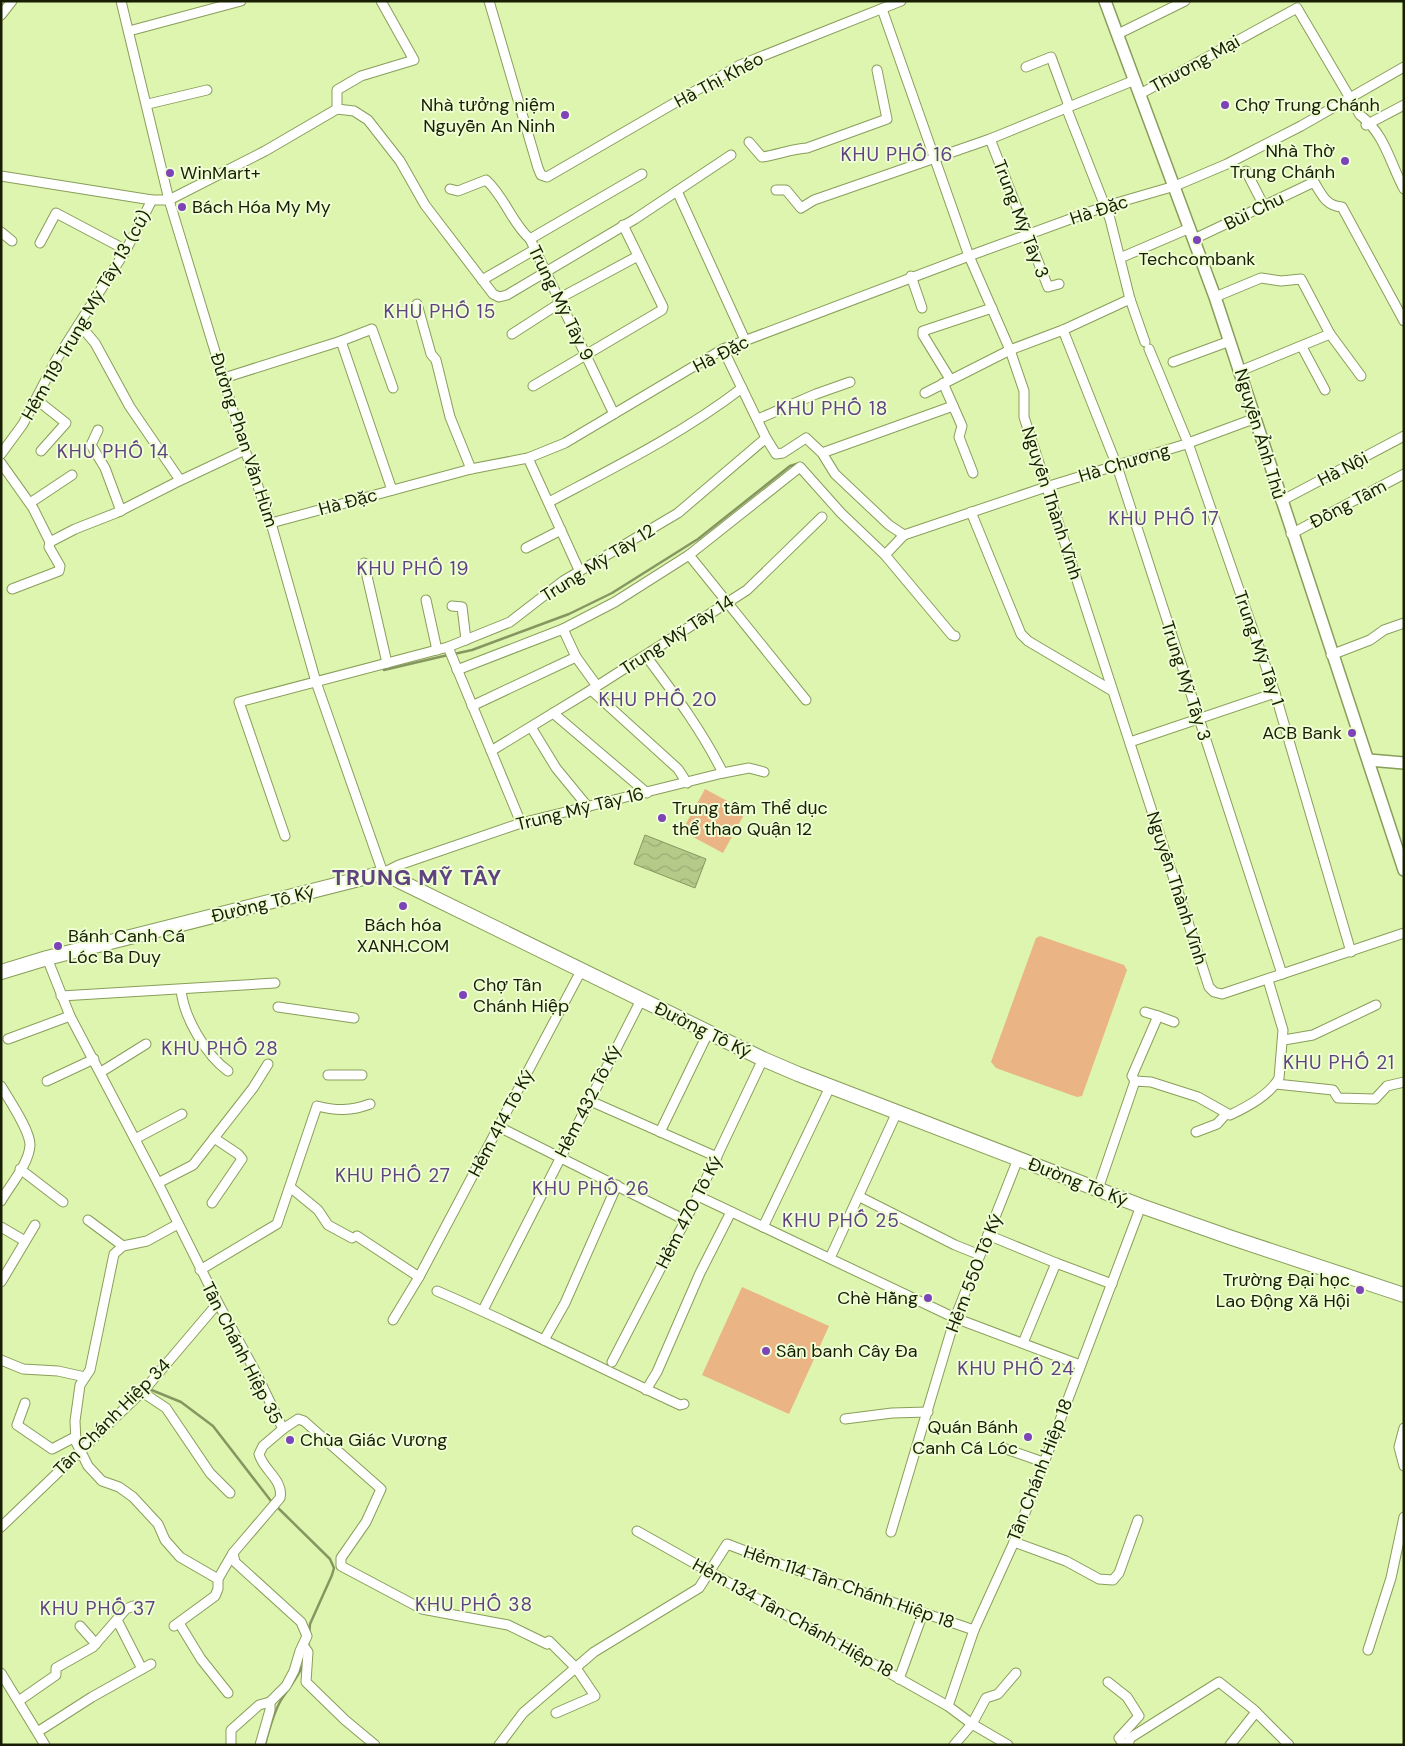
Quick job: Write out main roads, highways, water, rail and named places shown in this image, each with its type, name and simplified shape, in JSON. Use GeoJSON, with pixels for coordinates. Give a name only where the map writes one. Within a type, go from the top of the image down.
{"type":"FeatureCollection","features":[{"type":"Feature","properties":{"kind":"main road","name":"Nguyễn Ảnh Thủ"},"geometry":{"type":"LineString","coordinates":[[1105,1],[1215,297],[1256,418],[1331,655],[1402,857],[1404,870]]}},
{"type":"Feature","properties":{"kind":"main road"},"geometry":{"type":"LineString","coordinates":[[1369,760],[1404,763]]}},
{"type":"Feature","properties":{"kind":"main road","name":"Đường Tô Ký"},"geometry":{"type":"LineString","coordinates":[[1,972],[47,958],[383,873],[582,969],[763,1060],[1141,1206],[1404,1295]]}},
{"type":"Feature","properties":{"kind":"water"},"geometry":{"type":"Polygon","coordinates":[[[645,835],[706,859],[695,888],[634,864],[645,835]]]}},
{"type":"Feature","properties":{"kind":"waterway"},"geometry":{"type":"LineString","coordinates":[[454,654],[472,650],[569,614],[612,593],[698,539],[790,466],[800,463]]}},
{"type":"Feature","properties":{"kind":"waterway"},"geometry":{"type":"LineString","coordinates":[[384,670],[448,655]]}},
{"type":"Feature","properties":{"kind":"waterway"},"geometry":{"type":"LineString","coordinates":[[149,1389],[181,1402],[213,1426],[271,1501],[330,1559],[334,1568],[310,1624],[308,1649]]}},
{"type":"Feature","properties":{"kind":"waterway"},"geometry":{"type":"LineString","coordinates":[[265,1745],[278,1705],[304,1663]]}},
{"type":"Feature","properties":{"kind":"place","name":"Chợ Trung Chánh"},"geometry":{"type":"Point","coordinates":[1225,105]}},
{"type":"Feature","properties":{"kind":"place","name":"Nhà tưởng niệm Nguyễn An Ninh"},"geometry":{"type":"Point","coordinates":[565,115]}},
{"type":"Feature","properties":{"kind":"place","name":"Nhà Thờ Trung Chánh"},"geometry":{"type":"Point","coordinates":[1345,161]}},
{"type":"Feature","properties":{"kind":"place","name":"WinMart+"},"geometry":{"type":"Point","coordinates":[170,173]}},
{"type":"Feature","properties":{"kind":"place","name":"Bách Hóa My My"},"geometry":{"type":"Point","coordinates":[182,207]}},
{"type":"Feature","properties":{"kind":"place","name":"Techcombank"},"geometry":{"type":"Point","coordinates":[1197,240]}},
{"type":"Feature","properties":{"kind":"place","name":"ACB Bank"},"geometry":{"type":"Point","coordinates":[1352,733]}},
{"type":"Feature","properties":{"kind":"place","name":"Trung tâm Thể dục thể thao Quận 12"},"geometry":{"type":"Point","coordinates":[662,818]}},
{"type":"Feature","properties":{"kind":"place","name":"Bách hóa XANH.COM"},"geometry":{"type":"Point","coordinates":[403,906]}},
{"type":"Feature","properties":{"kind":"place","name":"Bánh Canh Cá Lóc Ba Duy"},"geometry":{"type":"Point","coordinates":[58,946]}},
{"type":"Feature","properties":{"kind":"place","name":"Chợ Tân Chánh Hiệp"},"geometry":{"type":"Point","coordinates":[463,995]}},
{"type":"Feature","properties":{"kind":"place","name":"Trường Đại học Lao Động Xã Hội"},"geometry":{"type":"Point","coordinates":[1360,1290]}},
{"type":"Feature","properties":{"kind":"place","name":"Chè Hằng"},"geometry":{"type":"Point","coordinates":[928,1298]}},
{"type":"Feature","properties":{"kind":"place","name":"Sân banh Cây Đa"},"geometry":{"type":"Point","coordinates":[766,1351]}},
{"type":"Feature","properties":{"kind":"place","name":"Quán Bánh Canh Cá Lóc"},"geometry":{"type":"Point","coordinates":[1028,1437]}},
{"type":"Feature","properties":{"kind":"place","name":"Chùa Giác Vương"},"geometry":{"type":"Point","coordinates":[290,1440]}},
{"type":"Feature","properties":{"kind":"district","name":"KHU PHỐ 16"},"geometry":{"type":"Point","coordinates":[897,154]}},
{"type":"Feature","properties":{"kind":"district","name":"KHU PHỐ 15"},"geometry":{"type":"Point","coordinates":[440,311]}},
{"type":"Feature","properties":{"kind":"district","name":"KHU PHỐ 18"},"geometry":{"type":"Point","coordinates":[832,408]}},
{"type":"Feature","properties":{"kind":"district","name":"KHU PHỐ 14"},"geometry":{"type":"Point","coordinates":[113,451]}},
{"type":"Feature","properties":{"kind":"district","name":"KHU PHỐ 17"},"geometry":{"type":"Point","coordinates":[1164,518]}},
{"type":"Feature","properties":{"kind":"district","name":"KHU PHỐ 19"},"geometry":{"type":"Point","coordinates":[413,568]}},
{"type":"Feature","properties":{"kind":"district","name":"KHU PHỐ 20"},"geometry":{"type":"Point","coordinates":[658,699]}},
{"type":"Feature","properties":{"kind":"district","name":"TRUNG MỸ TÂY"},"geometry":{"type":"Point","coordinates":[417,877]}},
{"type":"Feature","properties":{"kind":"district","name":"KHU PHỐ 28"},"geometry":{"type":"Point","coordinates":[220,1048]}},
{"type":"Feature","properties":{"kind":"district","name":"KHU PHỐ 21"},"geometry":{"type":"Point","coordinates":[1339,1062]}},
{"type":"Feature","properties":{"kind":"district","name":"KHU PHỐ 27"},"geometry":{"type":"Point","coordinates":[393,1175]}},
{"type":"Feature","properties":{"kind":"district","name":"KHU PHỐ 26"},"geometry":{"type":"Point","coordinates":[591,1188]}},
{"type":"Feature","properties":{"kind":"district","name":"KHU PHỐ 25"},"geometry":{"type":"Point","coordinates":[841,1220]}},
{"type":"Feature","properties":{"kind":"district","name":"KHU PHỐ 24"},"geometry":{"type":"Point","coordinates":[1016,1368]}},
{"type":"Feature","properties":{"kind":"district","name":"KHU PHỐ 38"},"geometry":{"type":"Point","coordinates":[474,1604]}},
{"type":"Feature","properties":{"kind":"district","name":"KHU PHỐ 37"},"geometry":{"type":"Point","coordinates":[98,1608]}}]}
